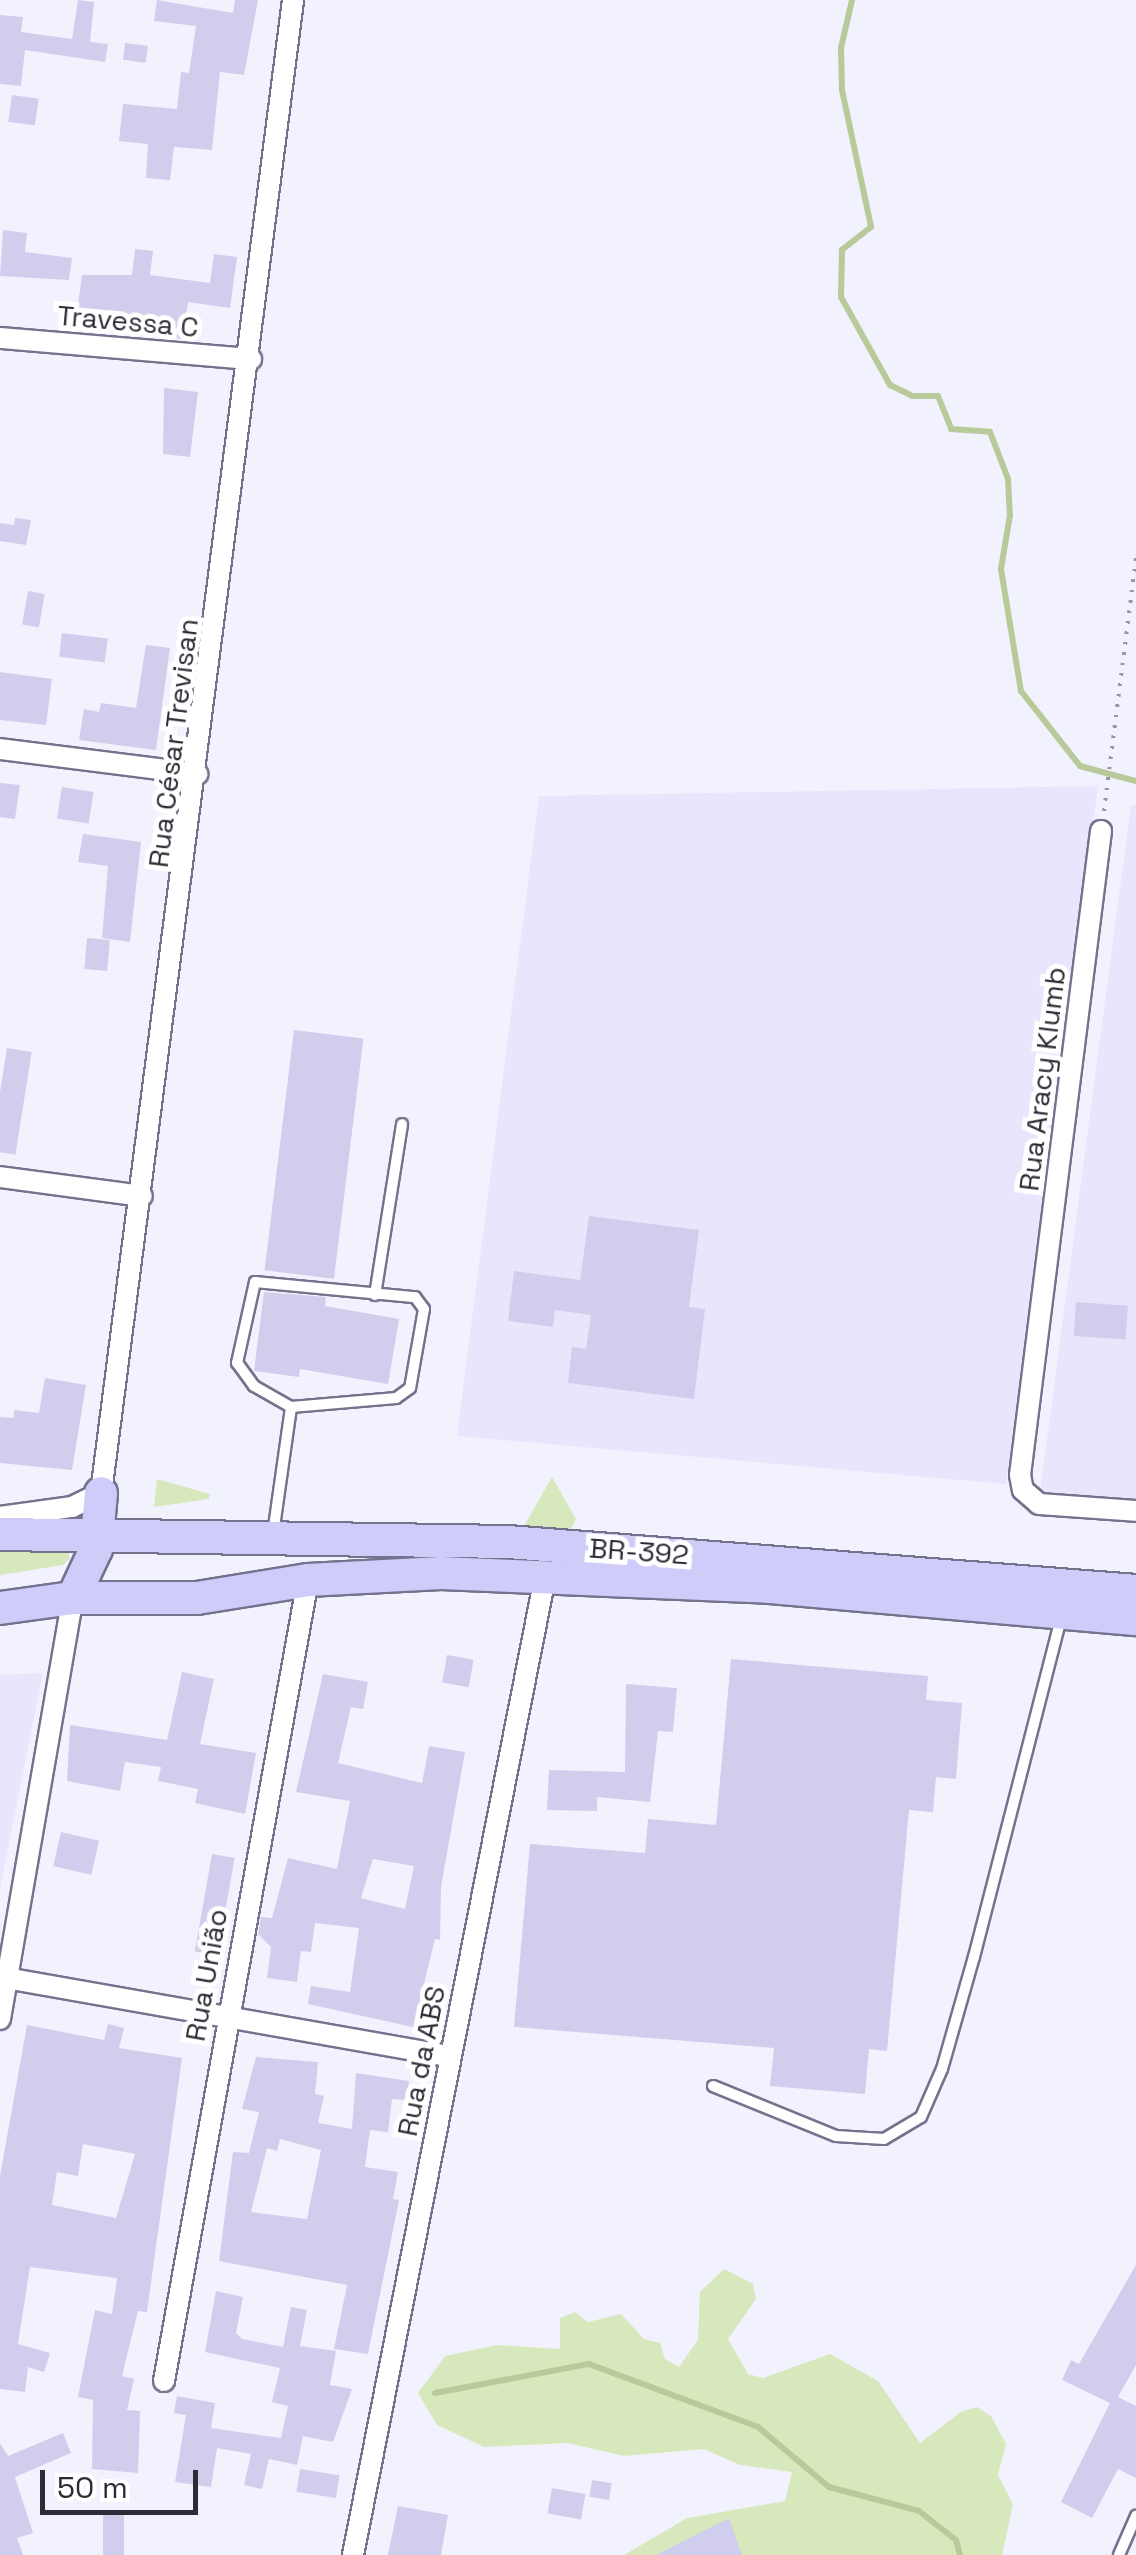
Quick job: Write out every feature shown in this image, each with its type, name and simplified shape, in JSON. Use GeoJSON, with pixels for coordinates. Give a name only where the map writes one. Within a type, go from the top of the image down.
{"type":"FeatureCollection","features":[{"type":"Feature","properties":{"kind":"highway","name":"BR-392"},"geometry":{"type":"LineString","coordinates":[[0,1534],[63,1535],[84,1552],[197,1598],[308,1580],[441,1573],[769,1587],[1136,1619]]}},
{"type":"Feature","properties":{"kind":"highway"},"geometry":{"type":"LineString","coordinates":[[63,1535],[84,1552]]}},
{"type":"Feature","properties":{"kind":"highway","name":"BR-392"},"geometry":{"type":"LineString","coordinates":[[0,1608],[84,1552],[141,1537],[546,1544],[1136,1592]]}},
{"type":"Feature","properties":{"kind":"street","name":"Rua César Trevisan"},"geometry":{"type":"LineString","coordinates":[[84,1552],[142,1196],[251,358],[293,0]]}},
{"type":"Feature","properties":{"kind":"street","name":"Travessa C"},"geometry":{"type":"LineString","coordinates":[[0,338],[251,358]]}},
{"type":"Feature","properties":{"kind":"street"},"geometry":{"type":"LineString","coordinates":[[0,749],[197,774]]}},
{"type":"Feature","properties":{"kind":"street","name":"Rua Aracy Klumb"},"geometry":{"type":"LineString","coordinates":[[1102,831],[1020,1476],[1023,1490],[1039,1504],[1136,1511]]}},
{"type":"Feature","properties":{"kind":"street"},"geometry":{"type":"LineString","coordinates":[[0,1178],[142,1196]]}},
{"type":"Feature","properties":{"kind":"street"},"geometry":{"type":"LineString","coordinates":[[0,1517],[72,1507],[84,1552],[62,1638],[0,2019]]}},
{"type":"Feature","properties":{"kind":"street","name":"Rua da ABS"},"geometry":{"type":"LineString","coordinates":[[353,2555],[546,1577]]}},
{"type":"Feature","properties":{"kind":"street","name":"Rua União"},"geometry":{"type":"LineString","coordinates":[[164,2382],[226,2016],[308,1580]]}},
{"type":"Feature","properties":{"kind":"street"},"geometry":{"type":"LineString","coordinates":[[4,1978],[450,2056]]}},
{"type":"Feature","properties":{"kind":"lane"},"geometry":{"type":"LineString","coordinates":[[375,1295],[402,1124]]}},
{"type":"Feature","properties":{"kind":"lane"},"geometry":{"type":"LineString","coordinates":[[255,1282],[415,1298],[424,1309],[410,1388],[396,1398],[291,1407],[254,1386],[237,1363],[255,1282]]}},
{"type":"Feature","properties":{"kind":"lane"},"geometry":{"type":"LineString","coordinates":[[272,1540],[291,1407]]}},
{"type":"Feature","properties":{"kind":"lane"},"geometry":{"type":"LineString","coordinates":[[713,2086],[836,2136],[884,2139],[921,2116],[942,2069],[974,1957],[1062,1612]]}},
{"type":"Feature","properties":{"kind":"lane"},"geometry":{"type":"LineString","coordinates":[[1119,2555],[1136,2516]]}},
{"type":"Feature","properties":{"kind":"path"},"geometry":{"type":"LineString","coordinates":[[1102,831],[1136,558]]}},
{"type":"Feature","properties":{"kind":"path"},"geometry":{"type":"LineString","coordinates":[[1127,630],[1136,632]]}},
{"type":"Feature","properties":{"kind":"shaded area"},"geometry":{"type":"Polygon","coordinates":[[[1098,786],[1006,1484],[457,1436],[539,796],[1098,786]]]}},
{"type":"Feature","properties":{"kind":"shaded area"},"geometry":{"type":"Polygon","coordinates":[[[1131,805],[1136,805],[1136,1499],[1040,1492],[1131,805]]]}},
{"type":"Feature","properties":{"kind":"shaded area"},"geometry":{"type":"Polygon","coordinates":[[[43,1673],[8,1849],[0,1889],[0,1675],[43,1673]]]}},
{"type":"Feature","properties":{"kind":"green space"},"geometry":{"type":"Polygon","coordinates":[[[552,1477],[576,1519],[567,1538],[527,1533],[524,1526],[552,1477]]]}},
{"type":"Feature","properties":{"kind":"green space"},"geometry":{"type":"Polygon","coordinates":[[[157,1479],[210,1494],[209,1499],[154,1507],[157,1479]]]}},
{"type":"Feature","properties":{"kind":"green space"},"geometry":{"type":"Polygon","coordinates":[[[0,1547],[68,1550],[70,1558],[63,1565],[0,1575],[0,1547]]]}},
{"type":"Feature","properties":{"kind":"green space"},"geometry":{"type":"Polygon","coordinates":[[[724,2269],[753,2284],[756,2299],[728,2339],[748,2374],[763,2378],[830,2354],[878,2381],[920,2443],[961,2412],[977,2407],[991,2416],[1006,2444],[998,2475],[1013,2504],[1002,2555],[624,2555],[687,2518],[785,2501],[792,2472],[740,2465],[704,2449],[624,2456],[568,2443],[484,2447],[437,2425],[418,2393],[445,2356],[497,2345],[560,2349],[560,2318],[575,2312],[588,2322],[621,2314],[644,2339],[660,2343],[665,2359],[679,2367],[698,2340],[700,2292],[724,2269]]]}},
{"type":"Feature","properties":{"kind":"building"},"geometry":{"type":"Polygon","coordinates":[[[78,0],[94,2],[90,42],[108,44],[105,62],[25,50],[21,86],[0,84],[0,15],[23,17],[21,32],[72,39],[78,0]]]}},
{"type":"Feature","properties":{"kind":"building"},"geometry":{"type":"Polygon","coordinates":[[[157,0],[233,13],[235,0],[258,0],[244,75],[220,72],[212,150],[174,147],[170,180],[146,178],[148,144],[119,141],[123,104],[177,109],[181,72],[189,73],[196,26],[154,21],[157,0]]]}},
{"type":"Feature","properties":{"kind":"building"},"geometry":{"type":"Polygon","coordinates":[[[125,43],[148,46],[146,63],[123,60],[125,43]]]}},
{"type":"Feature","properties":{"kind":"building"},"geometry":{"type":"Polygon","coordinates":[[[12,95],[39,99],[35,125],[8,122],[12,95]]]}},
{"type":"Feature","properties":{"kind":"building"},"geometry":{"type":"Polygon","coordinates":[[[3,230],[27,233],[25,252],[72,258],[69,280],[0,276],[3,230]]]}},
{"type":"Feature","properties":{"kind":"building"},"geometry":{"type":"Polygon","coordinates":[[[135,249],[153,251],[150,275],[210,283],[214,254],[237,257],[230,308],[188,302],[182,339],[147,336],[145,320],[77,312],[82,275],[132,275],[135,249]]]}},
{"type":"Feature","properties":{"kind":"building"},"geometry":{"type":"Polygon","coordinates":[[[164,388],[198,392],[190,457],[163,454],[164,388]]]}},
{"type":"Feature","properties":{"kind":"building"},"geometry":{"type":"Polygon","coordinates":[[[15,518],[31,520],[26,545],[0,541],[0,523],[14,525],[15,518]]]}},
{"type":"Feature","properties":{"kind":"building"},"geometry":{"type":"Polygon","coordinates":[[[28,591],[45,594],[39,627],[22,624],[28,591]]]}},
{"type":"Feature","properties":{"kind":"building"},"geometry":{"type":"Polygon","coordinates":[[[62,633],[108,639],[105,662],[59,657],[62,633]]]}},
{"type":"Feature","properties":{"kind":"building"},"geometry":{"type":"Polygon","coordinates":[[[146,645],[170,648],[156,750],[79,740],[84,709],[99,712],[101,703],[136,708],[146,645]]]}},
{"type":"Feature","properties":{"kind":"building"},"geometry":{"type":"Polygon","coordinates":[[[0,672],[52,679],[46,725],[0,720],[0,672]]]}},
{"type":"Feature","properties":{"kind":"building"},"geometry":{"type":"Polygon","coordinates":[[[0,783],[20,785],[15,819],[0,817],[0,783]]]}},
{"type":"Feature","properties":{"kind":"building"},"geometry":{"type":"Polygon","coordinates":[[[62,787],[94,792],[89,824],[57,819],[62,787]]]}},
{"type":"Feature","properties":{"kind":"building"},"geometry":{"type":"Polygon","coordinates":[[[83,834],[141,842],[130,942],[102,938],[108,866],[78,862],[83,834]]]}},
{"type":"Feature","properties":{"kind":"building"},"geometry":{"type":"Polygon","coordinates":[[[87,938],[110,940],[107,971],[84,969],[87,938]]]}},
{"type":"Feature","properties":{"kind":"building"},"geometry":{"type":"Polygon","coordinates":[[[294,1030],[363,1039],[334,1279],[265,1270],[294,1030]]]}},
{"type":"Feature","properties":{"kind":"building"},"geometry":{"type":"Polygon","coordinates":[[[7,1048],[32,1052],[15,1155],[0,1152],[0,1092],[7,1048]]]}},
{"type":"Feature","properties":{"kind":"building"},"geometry":{"type":"Polygon","coordinates":[[[589,1216],[699,1230],[689,1307],[705,1309],[694,1399],[568,1383],[572,1347],[586,1349],[591,1315],[555,1310],[553,1327],[508,1321],[514,1271],[580,1280],[589,1216]]]}},
{"type":"Feature","properties":{"kind":"building"},"geometry":{"type":"Polygon","coordinates":[[[264,1292],[326,1297],[325,1306],[399,1319],[388,1384],[300,1369],[299,1377],[254,1371],[264,1292]]]}},
{"type":"Feature","properties":{"kind":"building"},"geometry":{"type":"Polygon","coordinates":[[[1076,1302],[1128,1306],[1126,1340],[1074,1336],[1076,1302]]]}},
{"type":"Feature","properties":{"kind":"building"},"geometry":{"type":"Polygon","coordinates":[[[45,1378],[86,1385],[72,1470],[0,1463],[0,1417],[14,1418],[14,1410],[39,1413],[45,1378]]]}},
{"type":"Feature","properties":{"kind":"building"},"geometry":{"type":"Polygon","coordinates":[[[447,1655],[474,1660],[469,1687],[442,1683],[447,1655]]]}},
{"type":"Feature","properties":{"kind":"building"},"geometry":{"type":"Polygon","coordinates":[[[731,1659],[928,1676],[926,1700],[962,1703],[956,1779],[936,1777],[933,1812],[909,1810],[887,2051],[869,2049],[865,2094],[770,2086],[774,2048],[514,2027],[530,1844],[645,1853],[648,1819],[716,1825],[731,1659]]]}},
{"type":"Feature","properties":{"kind":"building"},"geometry":{"type":"Polygon","coordinates":[[[182,1672],[214,1679],[200,1744],[256,1753],[245,1814],[195,1803],[198,1789],[158,1781],[161,1767],[125,1762],[120,1791],[67,1781],[70,1725],[167,1740],[182,1672]]]}},
{"type":"Feature","properties":{"kind":"building"},"geometry":{"type":"Polygon","coordinates":[[[323,1674],[368,1682],[363,1709],[351,1707],[338,1763],[422,1783],[429,1746],[465,1752],[441,1887],[440,1940],[435,1939],[420,2000],[427,2001],[422,2029],[308,2004],[311,1986],[350,1992],[359,1928],[315,1923],[311,1952],[301,1951],[297,1982],[267,1978],[271,1947],[258,1934],[261,1917],[272,1918],[288,1858],[337,1869],[350,1801],[296,1792],[323,1674]],[[373,1859],[361,1898],[405,1909],[414,1866],[373,1859]]]}},
{"type":"Feature","properties":{"kind":"building"},"geometry":{"type":"Polygon","coordinates":[[[626,1684],[677,1688],[673,1732],[658,1731],[650,1802],[597,1797],[597,1811],[547,1810],[549,1770],[625,1772],[626,1684]]]}},
{"type":"Feature","properties":{"kind":"building"},"geometry":{"type":"Polygon","coordinates":[[[61,1832],[99,1841],[91,1875],[53,1866],[61,1832]]]}},
{"type":"Feature","properties":{"kind":"building"},"geometry":{"type":"Polygon","coordinates":[[[212,1854],[235,1858],[217,1955],[195,1951],[212,1854]]]}},
{"type":"Feature","properties":{"kind":"building"},"geometry":{"type":"Polygon","coordinates":[[[108,2024],[124,2028],[119,2048],[182,2058],[147,2312],[138,2311],[122,2376],[134,2379],[127,2410],[140,2411],[138,2473],[92,2469],[93,2400],[78,2397],[95,2310],[112,2314],[117,2278],[30,2267],[18,2344],[50,2353],[44,2372],[28,2367],[25,2392],[0,2389],[0,2176],[27,2025],[104,2040],[108,2024]],[[83,2144],[78,2176],[57,2172],[52,2205],[116,2218],[135,2154],[83,2144]]]}},
{"type":"Feature","properties":{"kind":"building"},"geometry":{"type":"Polygon","coordinates":[[[256,2057],[318,2062],[315,2094],[324,2096],[318,2123],[352,2129],[356,2073],[409,2081],[406,2100],[392,2099],[388,2132],[370,2130],[365,2167],[398,2172],[393,2199],[399,2200],[368,2354],[334,2349],[347,2285],[219,2261],[233,2152],[249,2153],[259,2112],[242,2109],[256,2057]],[[280,2139],[277,2151],[267,2148],[251,2212],[307,2219],[321,2150],[280,2139]]]}},
{"type":"Feature","properties":{"kind":"building"},"geometry":{"type":"Polygon","coordinates":[[[1136,2265],[1136,2365],[1118,2397],[1136,2406],[1136,2478],[1118,2469],[1092,2518],[1061,2502],[1110,2403],[1062,2380],[1071,2360],[1079,2364],[1136,2265]]]}},
{"type":"Feature","properties":{"kind":"building"},"geometry":{"type":"Polygon","coordinates":[[[216,2291],[243,2297],[236,2333],[242,2339],[283,2347],[291,2307],[307,2310],[300,2346],[336,2351],[330,2385],[352,2389],[333,2442],[303,2436],[297,2465],[269,2459],[262,2489],[244,2485],[251,2454],[217,2448],[211,2487],[175,2482],[186,2415],[174,2413],[177,2396],[215,2403],[211,2428],[281,2438],[288,2406],[272,2402],[280,2368],[205,2352],[216,2291]]]}},
{"type":"Feature","properties":{"kind":"building"},"geometry":{"type":"Polygon","coordinates":[[[63,2433],[71,2453],[15,2477],[33,2533],[17,2538],[23,2555],[0,2555],[0,2443],[8,2456],[63,2433]]]}},
{"type":"Feature","properties":{"kind":"building"},"geometry":{"type":"Polygon","coordinates":[[[300,2469],[340,2475],[336,2498],[296,2492],[300,2469]]]}},
{"type":"Feature","properties":{"kind":"building"},"geometry":{"type":"Polygon","coordinates":[[[592,2480],[612,2483],[609,2500],[589,2497],[592,2480]]]}},
{"type":"Feature","properties":{"kind":"building"},"geometry":{"type":"Polygon","coordinates":[[[552,2488],[585,2494],[581,2520],[547,2514],[552,2488]]]}},
{"type":"Feature","properties":{"kind":"building"},"geometry":{"type":"Polygon","coordinates":[[[398,2506],[448,2515],[441,2555],[388,2555],[398,2506]]]}},
{"type":"Feature","properties":{"kind":"building"},"geometry":{"type":"Polygon","coordinates":[[[103,2513],[124,2513],[124,2555],[103,2555],[103,2513]]]}},
{"type":"Feature","properties":{"kind":"building"},"geometry":{"type":"Polygon","coordinates":[[[729,2518],[742,2555],[656,2555],[729,2518]]]}},
{"type":"Feature","properties":{"kind":"waterway"},"geometry":{"type":"LineString","coordinates":[[852,0],[841,48],[842,90],[871,227],[842,250],[841,297],[890,385],[913,396],[938,396],[951,429],[990,432],[1008,479],[1010,515],[1001,569],[1021,691],[1080,766],[1136,781]]}},
{"type":"Feature","properties":{"kind":"waterway"},"geometry":{"type":"LineString","coordinates":[[435,2393],[589,2364],[758,2427],[829,2487],[919,2511],[956,2540],[960,2555]]}}]}
